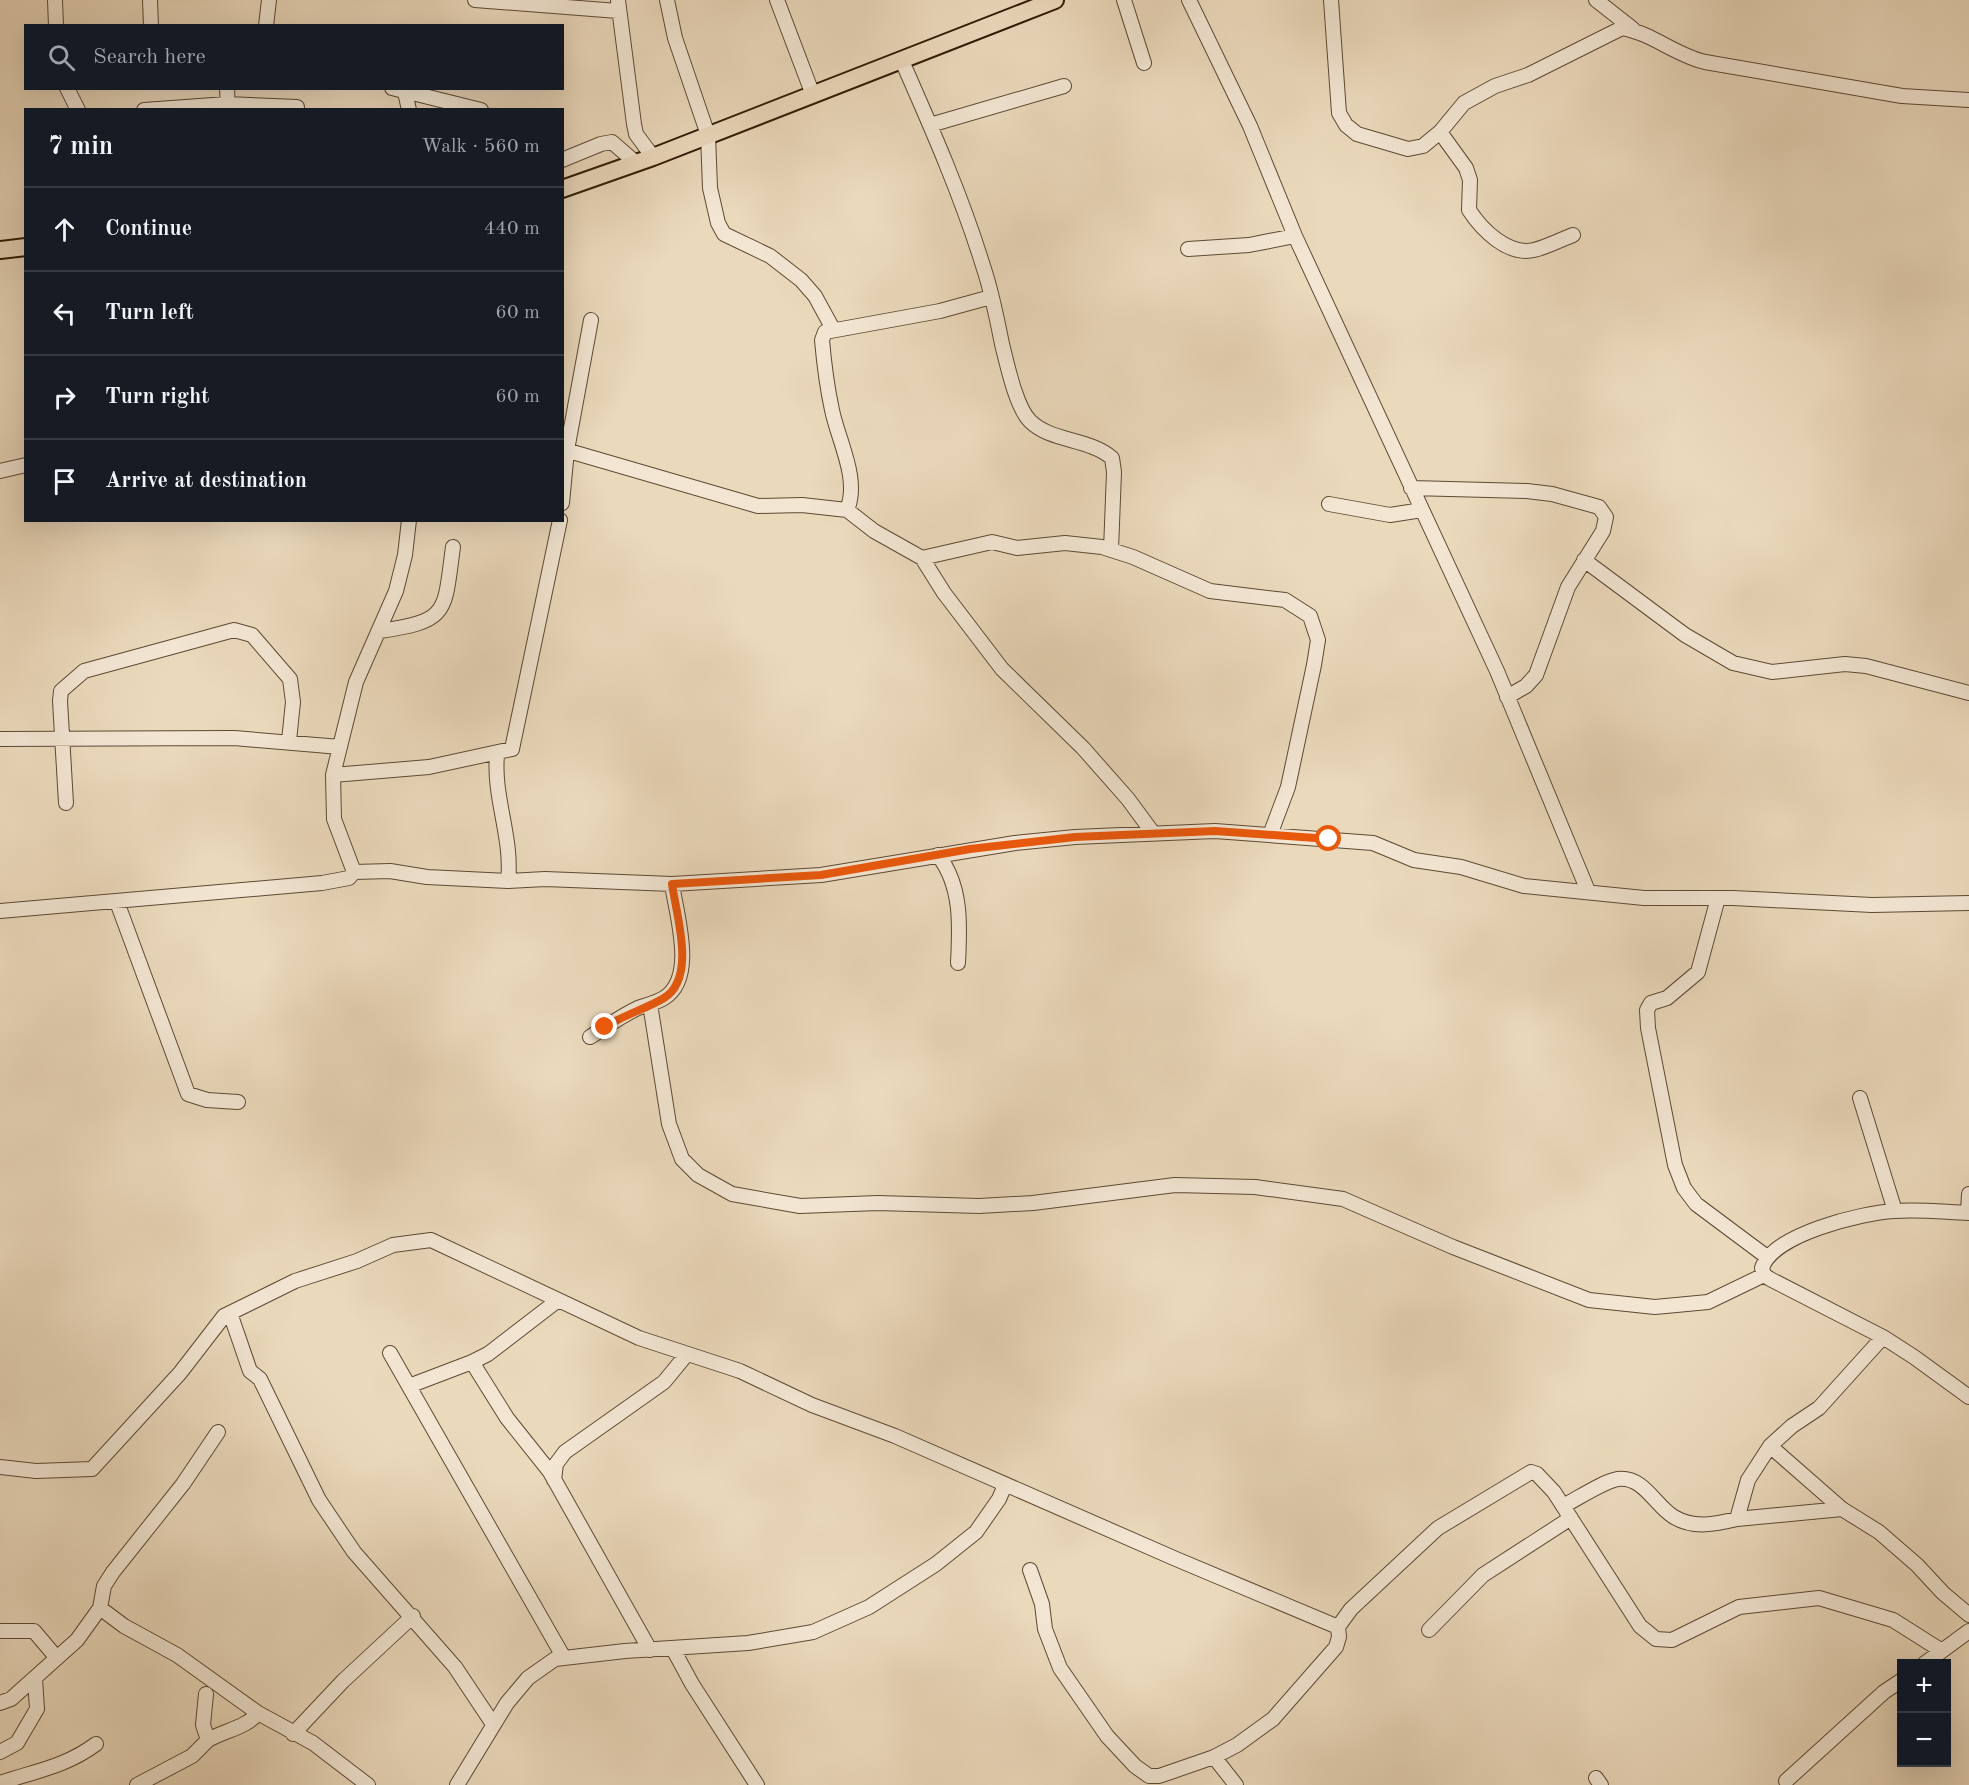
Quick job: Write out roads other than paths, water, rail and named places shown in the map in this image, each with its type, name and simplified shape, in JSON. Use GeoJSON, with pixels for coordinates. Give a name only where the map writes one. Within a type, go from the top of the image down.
{"type":"FeatureCollection","features":[{"type":"Feature","properties":{"kind":"main road"},"geometry":{"type":"LineString","coordinates":[[564,188],[653,157],[1055,0]]}},
{"type":"Feature","properties":{"kind":"main road"},"geometry":{"type":"LineString","coordinates":[[0,250],[24,247]]}},
{"type":"Feature","properties":{"kind":"street"},"geometry":{"type":"LineString","coordinates":[[55,0],[56,24]]}},
{"type":"Feature","properties":{"kind":"street"},"geometry":{"type":"LineString","coordinates":[[150,0],[151,24]]}},
{"type":"Feature","properties":{"kind":"street"},"geometry":{"type":"LineString","coordinates":[[266,24],[269,0]]}},
{"type":"Feature","properties":{"kind":"street"},"geometry":{"type":"LineString","coordinates":[[475,0],[618,6],[628,67],[633,124],[636,134],[653,157]]}},
{"type":"Feature","properties":{"kind":"street"},"geometry":{"type":"LineString","coordinates":[[667,0],[675,38],[708,135],[710,188],[718,224],[724,234],[770,256],[801,280],[815,296],[833,329]]}},
{"type":"Feature","properties":{"kind":"street"},"geometry":{"type":"LineString","coordinates":[[777,0],[813,94]]}},
{"type":"Feature","properties":{"kind":"street"},"geometry":{"type":"LineString","coordinates":[[1124,0],[1144,63]]}},
{"type":"Feature","properties":{"kind":"street"},"geometry":{"type":"LineString","coordinates":[[1189,0],[1250,126],[1295,236],[1507,697],[1588,891]]}},
{"type":"Feature","properties":{"kind":"street"},"geometry":{"type":"LineString","coordinates":[[1330,0],[1339,113],[1346,125],[1357,134],[1408,149],[1423,146],[1440,132],[1464,103],[1495,86],[1528,75],[1622,28],[1635,30]]}},
{"type":"Feature","properties":{"kind":"street"},"geometry":{"type":"LineString","coordinates":[[1596,0],[1635,30],[1686,57],[1902,96],[1969,100]]}},
{"type":"Feature","properties":{"kind":"street"},"geometry":{"type":"LineString","coordinates":[[902,61],[952,178],[985,270],[1022,410],[1030,421],[1042,430],[1096,446],[1112,458],[1114,472],[1111,550]]}},
{"type":"Feature","properties":{"kind":"street"},"geometry":{"type":"LineString","coordinates":[[930,124],[1064,86]]}},
{"type":"Feature","properties":{"kind":"street"},"geometry":{"type":"LineString","coordinates":[[68,90],[77,108]]}},
{"type":"Feature","properties":{"kind":"street"},"geometry":{"type":"LineString","coordinates":[[227,90],[228,107]]}},
{"type":"Feature","properties":{"kind":"street"},"geometry":{"type":"LineString","coordinates":[[399,90],[408,108]]}},
{"type":"Feature","properties":{"kind":"street"},"geometry":{"type":"LineString","coordinates":[[399,90],[473,108]]}},
{"type":"Feature","properties":{"kind":"street"},"geometry":{"type":"LineString","coordinates":[[200,108],[297,106]]}},
{"type":"Feature","properties":{"kind":"street"},"geometry":{"type":"LineString","coordinates":[[1440,132],[1466,168],[1470,180],[1469,210],[1490,234],[1520,251],[1532,251],[1573,235]]}},
{"type":"Feature","properties":{"kind":"street"},"geometry":{"type":"LineString","coordinates":[[564,159],[612,142],[636,163]]}},
{"type":"Feature","properties":{"kind":"street"},"geometry":{"type":"LineString","coordinates":[[1188,249],[1249,245],[1295,236]]}},
{"type":"Feature","properties":{"kind":"street"},"geometry":{"type":"LineString","coordinates":[[847,510],[851,500],[850,483],[832,411],[822,340],[825,332],[940,311],[991,297]]}},
{"type":"Feature","properties":{"kind":"street"},"geometry":{"type":"LineString","coordinates":[[564,467],[565,449],[591,320]]}},
{"type":"Feature","properties":{"kind":"street"},"geometry":{"type":"LineString","coordinates":[[565,449],[758,506],[802,505],[847,510],[873,531],[922,558],[944,593],[1002,669],[1083,747],[1128,799],[1153,833]]}},
{"type":"Feature","properties":{"kind":"street"},"geometry":{"type":"LineString","coordinates":[[0,471],[24,465]]}},
{"type":"Feature","properties":{"kind":"street"},"geometry":{"type":"LineString","coordinates":[[1411,488],[1527,491],[1552,494],[1599,507],[1606,517],[1603,531],[1584,560],[1559,608],[1536,675],[1526,686],[1507,697]]}},
{"type":"Feature","properties":{"kind":"street"},"geometry":{"type":"LineString","coordinates":[[1329,504],[1390,515],[1422,510]]}},
{"type":"Feature","properties":{"kind":"street"},"geometry":{"type":"LineString","coordinates":[[354,872],[334,819],[333,775],[356,682],[396,591],[405,555],[410,522]]}},
{"type":"Feature","properties":{"kind":"street"},"geometry":{"type":"LineString","coordinates":[[333,775],[390,768],[429,767],[512,750],[560,522]]}},
{"type":"Feature","properties":{"kind":"street"},"geometry":{"type":"LineString","coordinates":[[922,558],[992,542],[1017,548],[1065,543],[1111,550],[1210,591],[1285,600],[1310,616],[1318,640],[1314,665],[1288,787],[1270,835]]}},
{"type":"Feature","properties":{"kind":"street"},"geometry":{"type":"LineString","coordinates":[[380,631],[406,627],[432,619],[437,614],[443,604],[453,547]]}},
{"type":"Feature","properties":{"kind":"street"},"geometry":{"type":"LineString","coordinates":[[1584,560],[1685,635],[1733,663],[1772,672],[1845,664],[1866,666],[1969,693]]}},
{"type":"Feature","properties":{"kind":"street"},"geometry":{"type":"LineString","coordinates":[[66,804],[61,737],[61,692],[84,671],[234,630],[252,635],[290,678],[293,702],[289,741]]}},
{"type":"Feature","properties":{"kind":"street"},"geometry":{"type":"LineString","coordinates":[[0,739],[61,737],[289,741],[340,747]]}},
{"type":"Feature","properties":{"kind":"street"},"geometry":{"type":"LineString","coordinates":[[496,755],[497,789],[511,861],[508,881]]}},
{"type":"Feature","properties":{"kind":"street"},"geometry":{"type":"LineString","coordinates":[[0,911],[322,883],[349,878],[354,872],[390,871],[427,877],[508,881],[545,879],[672,884],[821,875],[1025,842],[1215,831],[1373,843],[1414,860],[1461,867],[1524,886],[1644,898],[1718,898],[1872,905],[1969,903]]}},
{"type":"Feature","properties":{"kind":"street"},"geometry":{"type":"LineString","coordinates":[[938,855],[950,870],[957,901],[960,926],[958,963]]}},
{"type":"Feature","properties":{"kind":"street"},"geometry":{"type":"LineString","coordinates":[[590,1038],[622,1016],[669,994],[682,966],[682,951],[672,884]]}},
{"type":"Feature","properties":{"kind":"street"},"geometry":{"type":"LineString","coordinates":[[1718,898],[1698,972],[1667,998],[1651,1003],[1647,1010],[1648,1028],[1675,1165],[1684,1188],[1696,1204],[1767,1257]]}},
{"type":"Feature","properties":{"kind":"street"},"geometry":{"type":"LineString","coordinates":[[117,902],[188,1094],[196,1098],[238,1102]]}},
{"type":"Feature","properties":{"kind":"street"},"geometry":{"type":"LineString","coordinates":[[650,1004],[669,1124],[682,1159],[698,1175],[732,1194],[800,1206],[878,1203],[979,1206],[1033,1203],[1175,1185],[1255,1187],[1343,1199],[1452,1247],[1589,1300],[1655,1307],[1708,1302],[1764,1275]]}},
{"type":"Feature","properties":{"kind":"street"},"geometry":{"type":"LineString","coordinates":[[1860,1098],[1894,1210]]}},
{"type":"Feature","properties":{"kind":"street"},"geometry":{"type":"LineString","coordinates":[[1969,1194],[1968,1213],[1894,1210],[1847,1218],[1783,1244],[1767,1257],[1762,1268],[1764,1275],[1883,1338],[1914,1357],[1969,1397]]}},
{"type":"Feature","properties":{"kind":"street"},"geometry":{"type":"LineString","coordinates":[[0,1467],[36,1471],[92,1469],[128,1432],[164,1387],[180,1373],[207,1335],[230,1313],[295,1281],[357,1261],[393,1245],[431,1240],[639,1338],[740,1371],[812,1405],[895,1436],[1338,1627]]}},
{"type":"Feature","properties":{"kind":"street"},"geometry":{"type":"LineString","coordinates":[[409,1386],[488,1354],[557,1301]]}},
{"type":"Feature","properties":{"kind":"street"},"geometry":{"type":"LineString","coordinates":[[230,1313],[250,1371],[260,1379],[319,1500],[354,1551],[413,1616],[455,1667],[493,1724]]}},
{"type":"Feature","properties":{"kind":"street"},"geometry":{"type":"LineString","coordinates":[[1737,1519],[1748,1480],[1770,1446],[1792,1426],[1819,1408],[1883,1338]]}},
{"type":"Feature","properties":{"kind":"street"},"geometry":{"type":"LineString","coordinates":[[390,1353],[564,1658]]}},
{"type":"Feature","properties":{"kind":"street"},"geometry":{"type":"LineString","coordinates":[[554,1480],[556,1464],[565,1452],[664,1382],[687,1354]]}},
{"type":"Feature","properties":{"kind":"street"},"geometry":{"type":"LineString","coordinates":[[472,1362],[507,1418],[554,1480],[650,1650]]}},
{"type":"Feature","properties":{"kind":"street"},"geometry":{"type":"LineString","coordinates":[[0,1703],[11,1699],[77,1640],[100,1608],[104,1587],[114,1572],[183,1484],[218,1432]]}},
{"type":"Feature","properties":{"kind":"street"},"geometry":{"type":"LineString","coordinates":[[1770,1446],[1842,1509],[1887,1539],[1969,1615]]}},
{"type":"Feature","properties":{"kind":"street"},"geometry":{"type":"LineString","coordinates":[[1030,1570],[1042,1604],[1046,1629],[1060,1668],[1107,1736],[1135,1766],[1149,1776],[1159,1776],[1214,1757],[1237,1745],[1273,1719],[1336,1647],[1339,1637],[1338,1627],[1365,1595],[1438,1528],[1531,1472],[1537,1474],[1563,1506],[1640,1626],[1656,1639],[1672,1640],[1739,1607],[1819,1598],[1893,1620],[1942,1651]]}},
{"type":"Feature","properties":{"kind":"street"},"geometry":{"type":"LineString","coordinates":[[1563,1506],[1617,1479],[1632,1481],[1642,1486],[1674,1518],[1703,1526],[1737,1519],[1842,1509]]}},
{"type":"Feature","properties":{"kind":"street"},"geometry":{"type":"LineString","coordinates":[[457,1785],[493,1724],[528,1678],[555,1659],[789,1638],[813,1632],[869,1607],[936,1564],[976,1532],[999,1499],[1005,1485]]}},
{"type":"Feature","properties":{"kind":"street"},"geometry":{"type":"LineString","coordinates":[[1429,1630],[1483,1575],[1571,1518]]}},
{"type":"Feature","properties":{"kind":"street"},"geometry":{"type":"LineString","coordinates":[[100,1608],[124,1626],[177,1654],[258,1713],[313,1743],[368,1785]]}},
{"type":"Feature","properties":{"kind":"street"},"geometry":{"type":"LineString","coordinates":[[293,1734],[343,1680],[413,1616]]}},
{"type":"Feature","properties":{"kind":"street"},"geometry":{"type":"LineString","coordinates":[[0,1631],[34,1631],[56,1657]]}},
{"type":"Feature","properties":{"kind":"street"},"geometry":{"type":"LineString","coordinates":[[1931,1659],[1969,1631]]}},
{"type":"Feature","properties":{"kind":"street"},"geometry":{"type":"LineString","coordinates":[[673,1649],[692,1684],[757,1785]]}},
{"type":"Feature","properties":{"kind":"street"},"geometry":{"type":"LineString","coordinates":[[0,1752],[17,1743],[37,1708],[35,1679]]}},
{"type":"Feature","properties":{"kind":"street"},"geometry":{"type":"LineString","coordinates":[[1786,1781],[1884,1692],[1897,1683]]}},
{"type":"Feature","properties":{"kind":"street"},"geometry":{"type":"LineString","coordinates":[[206,1694],[203,1725],[208,1740]]}},
{"type":"Feature","properties":{"kind":"street"},"geometry":{"type":"LineString","coordinates":[[137,1785],[192,1756],[220,1732],[251,1722],[258,1713]]}},
{"type":"Feature","properties":{"kind":"street"},"geometry":{"type":"LineString","coordinates":[[0,1783],[61,1765],[77,1758],[96,1744]]}},
{"type":"Feature","properties":{"kind":"street"},"geometry":{"type":"LineString","coordinates":[[1214,1757],[1236,1785]]}}]}
